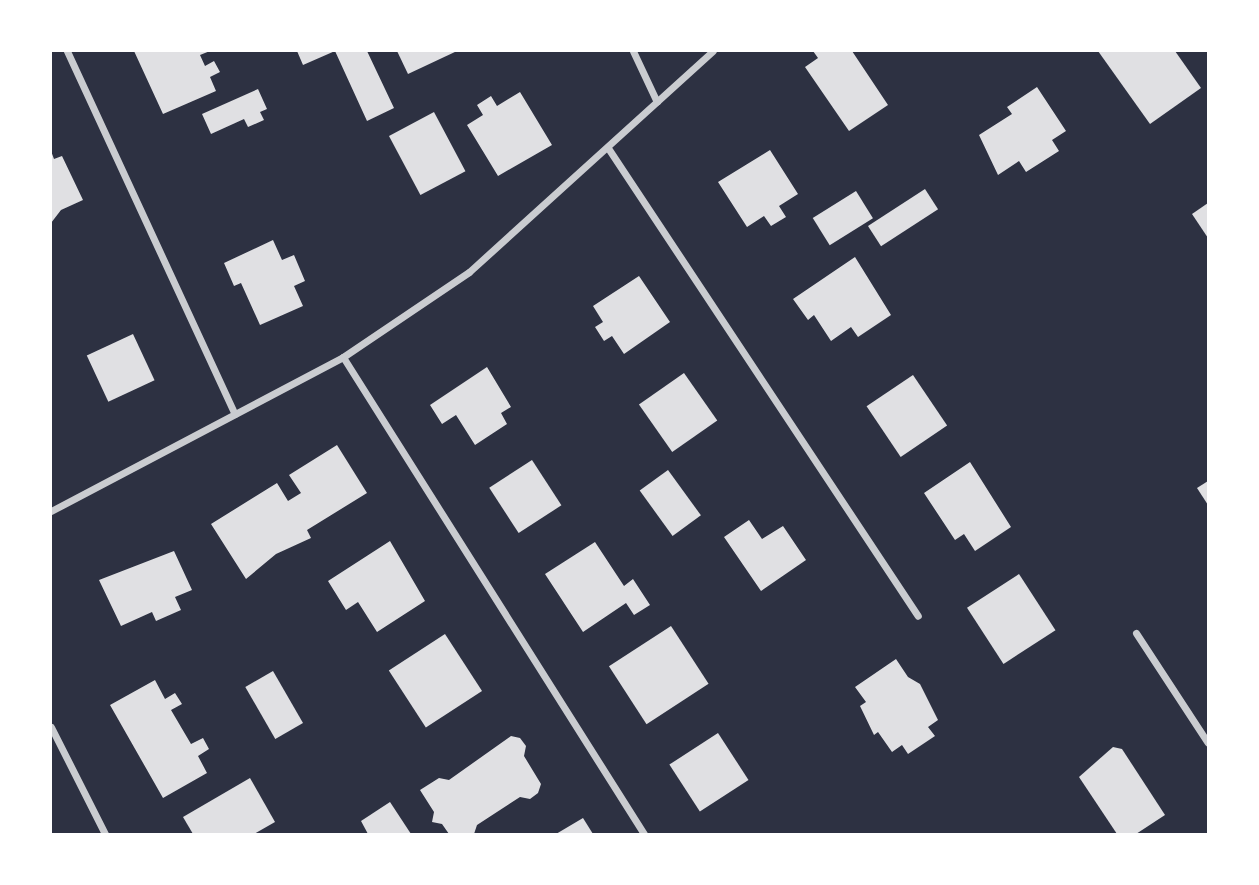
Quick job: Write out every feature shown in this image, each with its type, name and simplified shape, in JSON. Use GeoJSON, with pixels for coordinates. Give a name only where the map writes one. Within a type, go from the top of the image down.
{"type":"FeatureCollection","features":[{"type":"Feature","properties":{"kind":"street"},"geometry":{"type":"LineString","coordinates":[[67,51],[235,414]]}},
{"type":"Feature","properties":{"kind":"street"},"geometry":{"type":"LineString","coordinates":[[633,51],[657,102]]}},
{"type":"Feature","properties":{"kind":"street"},"geometry":{"type":"LineString","coordinates":[[51,512],[343,357],[469,272],[713,51]]}},
{"type":"Feature","properties":{"kind":"street"},"geometry":{"type":"LineString","coordinates":[[608,148],[918,616]]}},
{"type":"Feature","properties":{"kind":"street"},"geometry":{"type":"LineString","coordinates":[[343,357],[644,834]]}},
{"type":"Feature","properties":{"kind":"street"},"geometry":{"type":"LineString","coordinates":[[1136,633],[1208,743]]}},
{"type":"Feature","properties":{"kind":"street"},"geometry":{"type":"LineString","coordinates":[[51,727],[105,834]]}},
{"type":"Feature","properties":{"kind":"building"},"geometry":{"type":"Polygon","coordinates":[[[134,51],[210,51],[200,55],[205,66],[214,61],[220,72],[210,77],[216,91],[163,114],[134,51]]]}},
{"type":"Feature","properties":{"kind":"building"},"geometry":{"type":"Polygon","coordinates":[[[297,51],[335,51],[303,65],[297,51]]]}},
{"type":"Feature","properties":{"kind":"building"},"geometry":{"type":"Polygon","coordinates":[[[335,51],[367,51],[394,108],[367,121],[335,51]]]}},
{"type":"Feature","properties":{"kind":"building"},"geometry":{"type":"Polygon","coordinates":[[[397,51],[457,51],[408,74],[397,51]]]}},
{"type":"Feature","properties":{"kind":"building"},"geometry":{"type":"Polygon","coordinates":[[[813,51],[852,51],[888,105],[849,131],[805,67],[818,58],[813,51]]]}},
{"type":"Feature","properties":{"kind":"building"},"geometry":{"type":"Polygon","coordinates":[[[1098,51],[1175,51],[1201,88],[1150,124],[1098,51]]]}},
{"type":"Feature","properties":{"kind":"building"},"geometry":{"type":"Polygon","coordinates":[[[1037,87],[1066,131],[1052,140],[1059,151],[1026,172],[1019,161],[998,175],[979,135],[1012,114],[1007,107],[1037,87]]]}},
{"type":"Feature","properties":{"kind":"building"},"geometry":{"type":"Polygon","coordinates":[[[258,89],[267,109],[260,112],[264,120],[248,127],[244,119],[211,134],[202,114],[258,89]]]}},
{"type":"Feature","properties":{"kind":"building"},"geometry":{"type":"Polygon","coordinates":[[[520,92],[552,145],[498,176],[467,125],[483,115],[477,105],[491,96],[497,106],[520,92]]]}},
{"type":"Feature","properties":{"kind":"building"},"geometry":{"type":"Polygon","coordinates":[[[434,112],[465,171],[420,195],[389,136],[434,112]]]}},
{"type":"Feature","properties":{"kind":"building"},"geometry":{"type":"Polygon","coordinates":[[[770,150],[798,194],[779,206],[786,217],[771,226],[764,216],[747,227],[718,182],[770,150]]]}},
{"type":"Feature","properties":{"kind":"building"},"geometry":{"type":"Polygon","coordinates":[[[51,151],[54,159],[62,156],[83,200],[61,210],[51,223],[51,151]]]}},
{"type":"Feature","properties":{"kind":"building"},"geometry":{"type":"Polygon","coordinates":[[[925,189],[938,209],[881,246],[868,226],[925,189]]]}},
{"type":"Feature","properties":{"kind":"building"},"geometry":{"type":"Polygon","coordinates":[[[856,191],[873,218],[830,245],[813,218],[856,191]]]}},
{"type":"Feature","properties":{"kind":"building"},"geometry":{"type":"Polygon","coordinates":[[[1208,203],[1208,238],[1192,214],[1208,203]]]}},
{"type":"Feature","properties":{"kind":"building"},"geometry":{"type":"Polygon","coordinates":[[[273,240],[282,260],[294,255],[305,281],[294,286],[303,306],[260,325],[241,283],[234,286],[224,263],[273,240]]]}},
{"type":"Feature","properties":{"kind":"building"},"geometry":{"type":"Polygon","coordinates":[[[855,257],[891,315],[858,337],[851,327],[831,341],[814,315],[808,320],[793,299],[855,257]]]}},
{"type":"Feature","properties":{"kind":"building"},"geometry":{"type":"Polygon","coordinates":[[[639,276],[670,322],[624,354],[612,336],[604,341],[595,327],[603,322],[593,306],[639,276]]]}},
{"type":"Feature","properties":{"kind":"building"},"geometry":{"type":"Polygon","coordinates":[[[133,334],[155,380],[108,402],[87,356],[133,334]]]}},
{"type":"Feature","properties":{"kind":"building"},"geometry":{"type":"Polygon","coordinates":[[[487,367],[511,407],[501,413],[507,424],[475,445],[456,415],[442,424],[430,405],[487,367]]]}},
{"type":"Feature","properties":{"kind":"building"},"geometry":{"type":"Polygon","coordinates":[[[684,373],[717,421],[672,452],[639,405],[684,373]]]}},
{"type":"Feature","properties":{"kind":"building"},"geometry":{"type":"Polygon","coordinates":[[[913,375],[947,426],[901,457],[867,406],[913,375]]]}},
{"type":"Feature","properties":{"kind":"building"},"geometry":{"type":"Polygon","coordinates":[[[337,445],[367,493],[307,530],[311,538],[276,554],[246,579],[211,524],[277,483],[288,501],[301,493],[289,475],[337,445]]]}},
{"type":"Feature","properties":{"kind":"building"},"geometry":{"type":"Polygon","coordinates":[[[532,460],[561,505],[519,533],[489,488],[532,460]]]}},
{"type":"Feature","properties":{"kind":"building"},"geometry":{"type":"Polygon","coordinates":[[[970,462],[1011,527],[975,551],[964,534],[955,540],[924,493],[970,462]]]}},
{"type":"Feature","properties":{"kind":"building"},"geometry":{"type":"Polygon","coordinates":[[[668,470],[701,515],[673,536],[640,491],[668,470]]]}},
{"type":"Feature","properties":{"kind":"building"},"geometry":{"type":"Polygon","coordinates":[[[1208,481],[1208,505],[1197,488],[1208,481]]]}},
{"type":"Feature","properties":{"kind":"building"},"geometry":{"type":"Polygon","coordinates":[[[749,520],[762,539],[783,526],[806,560],[761,591],[724,537],[749,520]]]}},
{"type":"Feature","properties":{"kind":"building"},"geometry":{"type":"Polygon","coordinates":[[[390,541],[425,601],[377,632],[358,602],[346,610],[328,581],[390,541]]]}},
{"type":"Feature","properties":{"kind":"building"},"geometry":{"type":"Polygon","coordinates":[[[595,542],[624,586],[633,579],[650,605],[634,615],[626,603],[583,632],[545,574],[595,542]]]}},
{"type":"Feature","properties":{"kind":"building"},"geometry":{"type":"Polygon","coordinates":[[[174,551],[192,590],[175,597],[181,610],[156,621],[152,612],[121,626],[99,580],[174,551]]]}},
{"type":"Feature","properties":{"kind":"building"},"geometry":{"type":"Polygon","coordinates":[[[1019,574],[1055,630],[1003,664],[967,608],[1019,574]]]}},
{"type":"Feature","properties":{"kind":"building"},"geometry":{"type":"Polygon","coordinates":[[[671,626],[709,684],[647,724],[609,666],[671,626]]]}},
{"type":"Feature","properties":{"kind":"building"},"geometry":{"type":"Polygon","coordinates":[[[445,634],[482,691],[426,728],[389,670],[445,634]]]}},
{"type":"Feature","properties":{"kind":"building"},"geometry":{"type":"Polygon","coordinates":[[[896,659],[908,677],[920,684],[938,720],[928,727],[935,736],[908,754],[902,745],[892,752],[878,732],[874,735],[860,706],[866,702],[855,687],[896,659]]]}},
{"type":"Feature","properties":{"kind":"building"},"geometry":{"type":"Polygon","coordinates":[[[273,671],[303,723],[275,739],[245,687],[273,671]]]}},
{"type":"Feature","properties":{"kind":"building"},"geometry":{"type":"Polygon","coordinates":[[[155,680],[165,699],[175,693],[182,704],[171,710],[191,744],[203,738],[209,749],[198,756],[207,773],[163,798],[110,705],[155,680]]]}},
{"type":"Feature","properties":{"kind":"building"},"geometry":{"type":"Polygon","coordinates":[[[718,733],[748,780],[700,812],[669,765],[718,733]]]}},
{"type":"Feature","properties":{"kind":"building"},"geometry":{"type":"Polygon","coordinates":[[[511,736],[520,738],[526,746],[524,756],[541,784],[538,793],[530,799],[520,797],[477,825],[474,834],[449,834],[442,824],[432,822],[434,812],[420,790],[439,778],[449,780],[511,736]]]}},
{"type":"Feature","properties":{"kind":"building"},"geometry":{"type":"Polygon","coordinates":[[[1113,747],[1122,749],[1165,815],[1136,834],[1117,834],[1079,777],[1113,747]]]}},
{"type":"Feature","properties":{"kind":"building"},"geometry":{"type":"Polygon","coordinates":[[[250,778],[275,822],[254,834],[193,834],[183,817],[250,778]]]}},
{"type":"Feature","properties":{"kind":"building"},"geometry":{"type":"Polygon","coordinates":[[[390,802],[411,834],[368,834],[361,821],[390,802]]]}},
{"type":"Feature","properties":{"kind":"building"},"geometry":{"type":"Polygon","coordinates":[[[583,818],[593,834],[556,834],[583,818]]]}}]}
